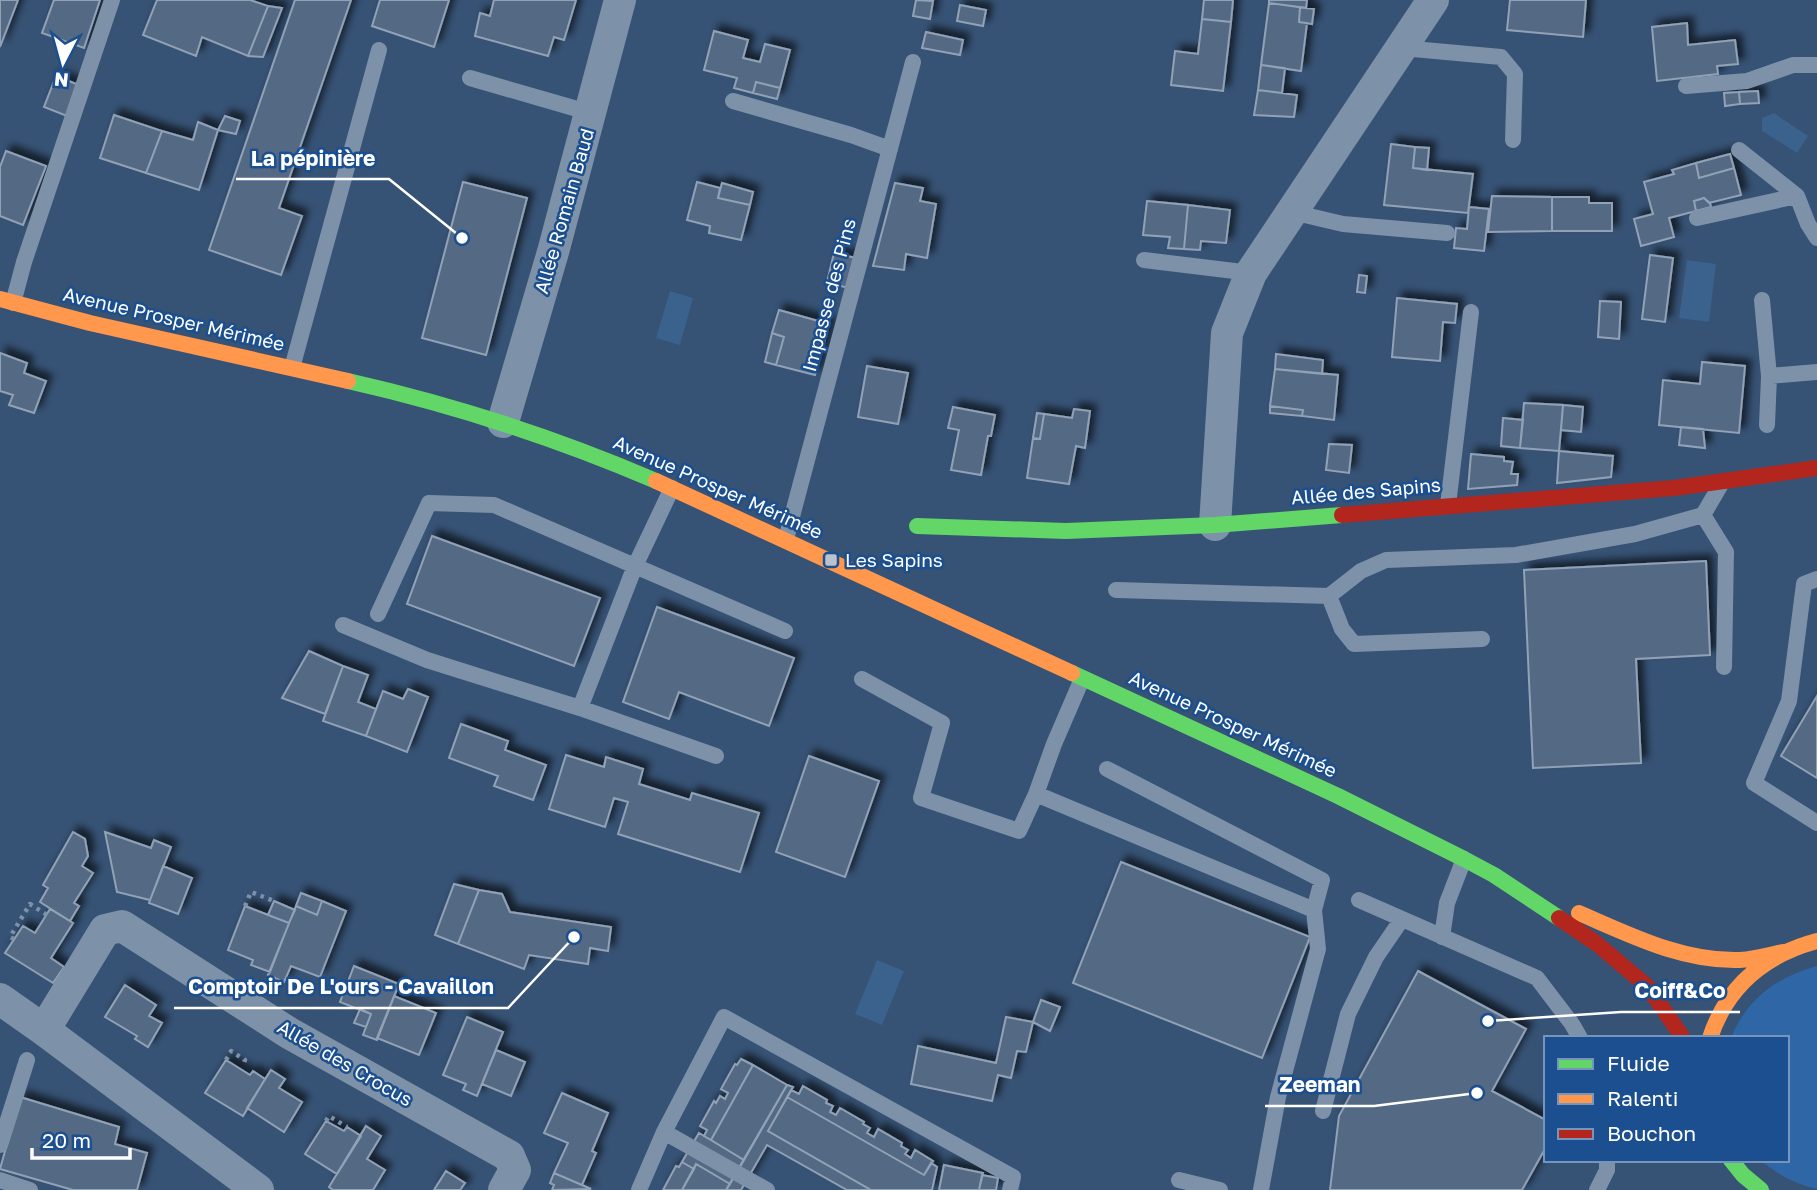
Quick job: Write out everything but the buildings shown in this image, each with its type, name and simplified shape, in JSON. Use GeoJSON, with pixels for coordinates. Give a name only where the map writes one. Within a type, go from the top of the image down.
{"type":"FeatureCollection","features":[{"type":"Feature","properties":{"kind":"main road","name":"Avenue Prosper Mérimée"},"geometry":{"type":"LineString","coordinates":[[7,301],[90,323],[416,397],[503,422],[578,448],[786,539],[1338,796],[1494,875],[1667,950],[1713,959],[1742,960],[1783,952]]}},
{"type":"Feature","properties":{"kind":"main road","name":"Allée des Sapins"},"geometry":{"type":"LineString","coordinates":[[917,526],[1066,531],[1215,524],[1674,488],[1817,468]]}},
{"type":"Feature","properties":{"kind":"main road","name":"Avenue Prosper Mérimée"},"geometry":{"type":"LineString","coordinates":[[1494,875],[1596,943],[1648,987],[1682,1036]]}},
{"type":"Feature","properties":{"kind":"main road"},"geometry":{"type":"LineString","coordinates":[[1711,1036],[1724,1006],[1740,984],[1760,966],[1783,952],[1817,941]]}},
{"type":"Feature","properties":{"kind":"main road"},"geometry":{"type":"LineString","coordinates":[[1727,1164],[1761,1190]]}},
{"type":"Feature","properties":{"kind":"street","name":"Allée Romain Baud"},"geometry":{"type":"LineString","coordinates":[[503,422],[591,113],[620,0]]}},
{"type":"Feature","properties":{"kind":"street"},"geometry":{"type":"LineString","coordinates":[[1215,524],[1227,333],[1251,273],[1433,0]]}},
{"type":"Feature","properties":{"kind":"street","name":"Allée des Crocus"},"geometry":{"type":"LineString","coordinates":[[44,1030],[105,930],[122,926],[289,1033],[509,1156],[515,1170],[504,1190]]}},
{"type":"Feature","properties":{"kind":"street"},"geometry":{"type":"LineString","coordinates":[[0,999],[258,1190]]}},
{"type":"Feature","properties":{"kind":"lane"},"geometry":{"type":"LineString","coordinates":[[7,301],[24,262],[112,0]]}},
{"type":"Feature","properties":{"kind":"lane"},"geometry":{"type":"LineString","coordinates":[[1402,48],[1500,57],[1515,74],[1513,140]]}},
{"type":"Feature","properties":{"kind":"lane"},"geometry":{"type":"LineString","coordinates":[[292,368],[379,50]]}},
{"type":"Feature","properties":{"kind":"lane","name":"Impasse des Pins"},"geometry":{"type":"LineString","coordinates":[[786,539],[913,62]]}},
{"type":"Feature","properties":{"kind":"lane"},"geometry":{"type":"LineString","coordinates":[[1686,86],[1747,81],[1793,65],[1817,65]]}},
{"type":"Feature","properties":{"kind":"lane"},"geometry":{"type":"LineString","coordinates":[[470,78],[591,113]]}},
{"type":"Feature","properties":{"kind":"lane"},"geometry":{"type":"LineString","coordinates":[[733,101],[890,149]]}},
{"type":"Feature","properties":{"kind":"lane"},"geometry":{"type":"LineString","coordinates":[[1739,150],[1797,196],[1808,224],[1817,238]]}},
{"type":"Feature","properties":{"kind":"lane"},"geometry":{"type":"LineString","coordinates":[[1697,218],[1797,196]]}},
{"type":"Feature","properties":{"kind":"lane"},"geometry":{"type":"LineString","coordinates":[[1292,212],[1343,224],[1447,233]]}},
{"type":"Feature","properties":{"kind":"lane"},"geometry":{"type":"LineString","coordinates":[[1144,260],[1251,273]]}},
{"type":"Feature","properties":{"kind":"lane"},"geometry":{"type":"LineString","coordinates":[[1762,300],[1769,376],[1766,425]]}},
{"type":"Feature","properties":{"kind":"lane"},"geometry":{"type":"LineString","coordinates":[[1448,505],[1471,312]]}},
{"type":"Feature","properties":{"kind":"lane"},"geometry":{"type":"LineString","coordinates":[[1769,376],[1817,372]]}},
{"type":"Feature","properties":{"kind":"lane"},"geometry":{"type":"LineString","coordinates":[[1116,590],[1329,596],[1361,571],[1385,560],[1516,555],[1635,534],[1703,515],[1723,481]]}},
{"type":"Feature","properties":{"kind":"lane"},"geometry":{"type":"LineString","coordinates":[[580,708],[635,566],[672,488]]}},
{"type":"Feature","properties":{"kind":"lane"},"geometry":{"type":"LineString","coordinates":[[378,614],[429,503],[494,505],[785,631]]}},
{"type":"Feature","properties":{"kind":"lane"},"geometry":{"type":"LineString","coordinates":[[1703,515],[1726,552],[1724,667]]}},
{"type":"Feature","properties":{"kind":"lane"},"geometry":{"type":"LineString","coordinates":[[1817,579],[1804,584],[1789,701],[1754,783],[1817,823]]}},
{"type":"Feature","properties":{"kind":"lane"},"geometry":{"type":"LineString","coordinates":[[1329,596],[1342,629],[1354,643],[1482,639]]}},
{"type":"Feature","properties":{"kind":"lane"},"geometry":{"type":"LineString","coordinates":[[343,625],[428,660],[580,708],[716,757]]}},
{"type":"Feature","properties":{"kind":"lane"},"geometry":{"type":"LineString","coordinates":[[862,679],[942,723],[921,797],[1019,831],[1082,679]]}},
{"type":"Feature","properties":{"kind":"lane"},"geometry":{"type":"LineString","coordinates":[[1107,769],[1322,880],[1314,909],[1318,948],[1278,1097],[1261,1190]]}},
{"type":"Feature","properties":{"kind":"lane"},"geometry":{"type":"LineString","coordinates":[[1036,794],[1314,909]]}},
{"type":"Feature","properties":{"kind":"lane"},"geometry":{"type":"LineString","coordinates":[[1442,937],[1447,903],[1464,859]]}},
{"type":"Feature","properties":{"kind":"lane"},"geometry":{"type":"LineString","coordinates":[[1359,900],[1537,978],[1579,1036]]}},
{"type":"Feature","properties":{"kind":"lane"},"geometry":{"type":"LineString","coordinates":[[1323,1111],[1348,1014],[1376,957],[1402,919]]}},
{"type":"Feature","properties":{"kind":"lane"},"geometry":{"type":"LineString","coordinates":[[639,1190],[664,1132],[724,1017],[1013,1177],[1010,1190]]}},
{"type":"Feature","properties":{"kind":"lane"},"geometry":{"type":"LineString","coordinates":[[0,1145],[27,1060]]}},
{"type":"Feature","properties":{"kind":"lane"},"geometry":{"type":"LineString","coordinates":[[664,1132],[768,1190]]}},
{"type":"Feature","properties":{"kind":"lane"},"geometry":{"type":"LineString","coordinates":[[1597,1190],[1607,1170],[1607,1162]]}},
{"type":"Feature","properties":{"kind":"lane"},"geometry":{"type":"LineString","coordinates":[[0,1180],[30,1190]]}},
{"type":"Feature","properties":{"kind":"lane"},"geometry":{"type":"LineString","coordinates":[[1179,1180],[1220,1190]]}},
{"type":"Feature","properties":{"kind":"path"},"geometry":{"type":"LineString","coordinates":[[245,906],[251,892],[274,901]]}},
{"type":"Feature","properties":{"kind":"path"},"geometry":{"type":"LineString","coordinates":[[14,939],[10,937],[30,904],[47,915]]}},
{"type":"Feature","properties":{"kind":"path"},"geometry":{"type":"LineString","coordinates":[[226,1060],[231,1051],[245,1060],[243,1065]]}},
{"type":"Feature","properties":{"kind":"path"},"geometry":{"type":"LineString","coordinates":[[326,1121],[329,1116],[346,1126]]}},
{"type":"Feature","properties":{"kind":"shaded area"},"geometry":{"type":"Polygon","coordinates":[[[1774,113],[1808,136],[1797,153],[1762,131],[1762,118],[1774,113]]]}},
{"type":"Feature","properties":{"kind":"shaded area"},"geometry":{"type":"Polygon","coordinates":[[[1687,260],[1716,264],[1709,322],[1679,318],[1687,260]]]}},
{"type":"Feature","properties":{"kind":"shaded area"},"geometry":{"type":"Polygon","coordinates":[[[670,291],[693,298],[680,345],[656,338],[670,291]]]}},
{"type":"Feature","properties":{"kind":"shaded area"},"geometry":{"type":"Polygon","coordinates":[[[877,960],[904,971],[882,1025],[855,1014],[877,960]]]}},
{"type":"Feature","properties":{"kind":"shaded area"},"geometry":{"type":"Polygon","coordinates":[[[1817,966],[1817,1189],[1787,1178],[1763,1162],[1789,1162],[1789,1036],[1732,1036],[1746,1011],[1765,991],[1817,966]]]}},
{"type":"Feature","properties":{"kind":"traffic: fast"},"geometry":{"type":"LineString","coordinates":[[348,381],[504,424],[656,481]]}},
{"type":"Feature","properties":{"kind":"traffic: fast"},"geometry":{"type":"LineString","coordinates":[[917,526],[1066,531],[1215,525],[1342,515]]}},
{"type":"Feature","properties":{"kind":"traffic: fast"},"geometry":{"type":"LineString","coordinates":[[1072,673],[1338,796],[1464,859],[1494,875],[1559,918]]}},
{"type":"Feature","properties":{"kind":"traffic: fast"},"geometry":{"type":"LineString","coordinates":[[1733,1162],[1761,1190]]}},
{"type":"Feature","properties":{"kind":"traffic: slow"},"geometry":{"type":"LineString","coordinates":[[0,299],[90,323],[348,381]]}},
{"type":"Feature","properties":{"kind":"traffic: slow"},"geometry":{"type":"LineString","coordinates":[[656,481],[1072,673]]}},
{"type":"Feature","properties":{"kind":"traffic: slow"},"geometry":{"type":"LineString","coordinates":[[1579,913],[1657,946],[1698,957],[1740,960],[1783,952]]}},
{"type":"Feature","properties":{"kind":"traffic: slow"},"geometry":{"type":"LineString","coordinates":[[1711,1036],[1727,1003],[1750,975],[1781,955],[1817,941]]}},
{"type":"Feature","properties":{"kind":"traffic: jam"},"geometry":{"type":"LineString","coordinates":[[1342,515],[1674,488],[1817,468]]}},
{"type":"Feature","properties":{"kind":"traffic: jam"},"geometry":{"type":"LineString","coordinates":[[1559,918],[1596,943],[1648,987],[1682,1036]]}},
{"type":"Feature","properties":{"kind":"place","name":"La pépinière"},"geometry":{"type":"Point","coordinates":[462,238]}},
{"type":"Feature","properties":{"kind":"place","name":"Les Sapins"},"geometry":{"type":"Point","coordinates":[831,560]}},
{"type":"Feature","properties":{"kind":"place","name":"Comptoir De L'ours - Cavaillon"},"geometry":{"type":"Point","coordinates":[574,937]}},
{"type":"Feature","properties":{"kind":"place","name":"Coiff&Co"},"geometry":{"type":"Point","coordinates":[1488,1021]}},
{"type":"Feature","properties":{"kind":"place","name":"Zeeman"},"geometry":{"type":"Point","coordinates":[1477,1093]}}]}
